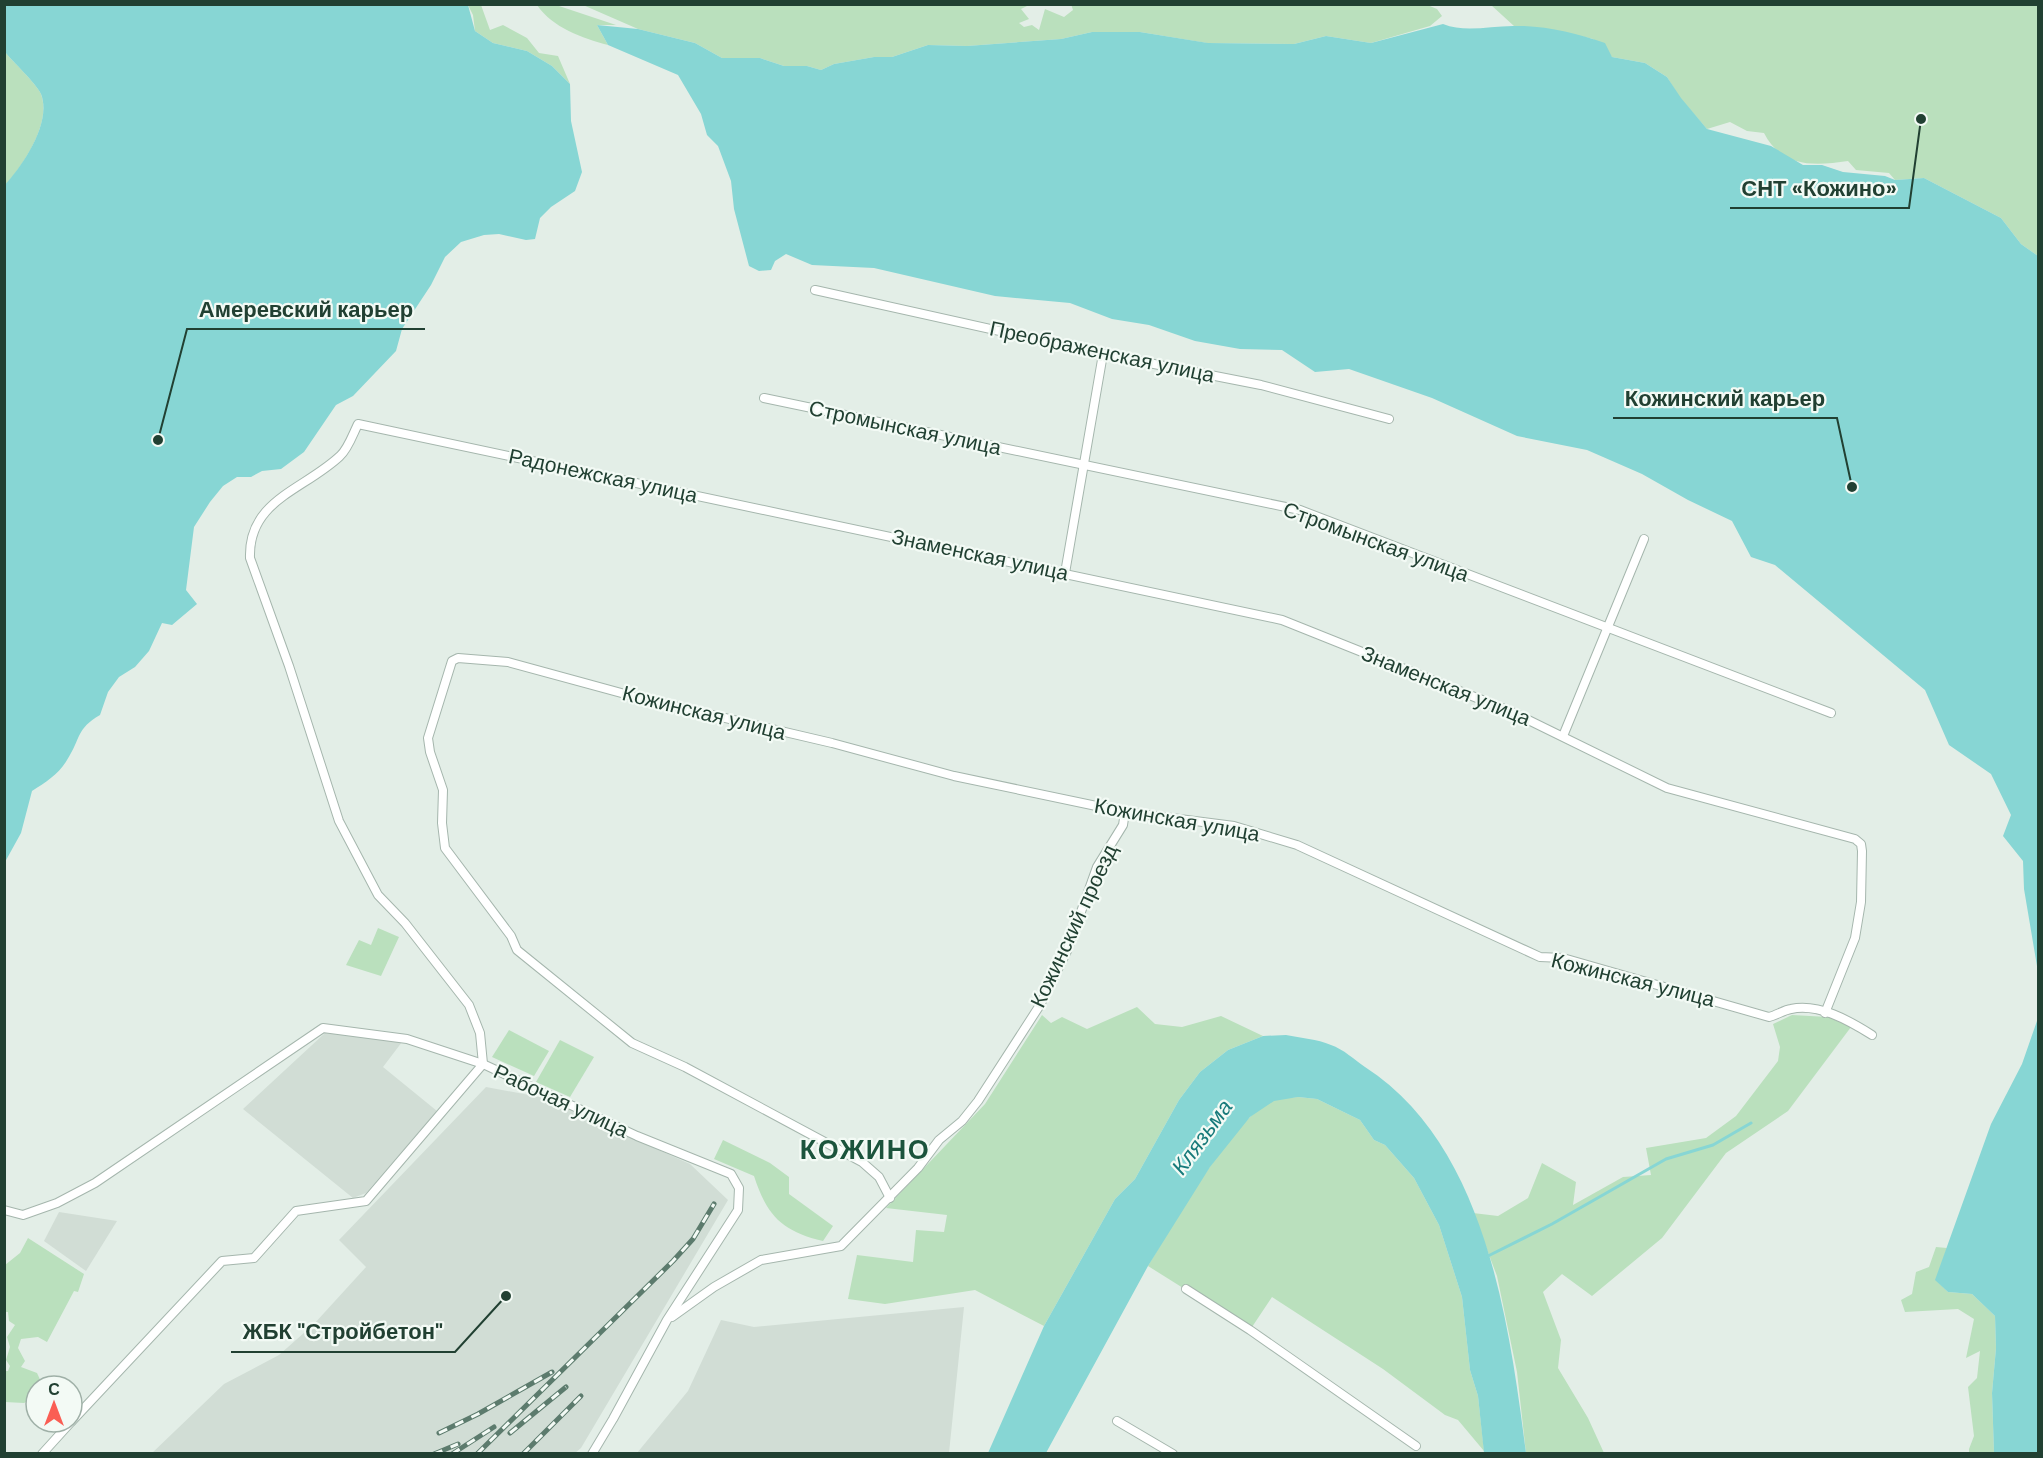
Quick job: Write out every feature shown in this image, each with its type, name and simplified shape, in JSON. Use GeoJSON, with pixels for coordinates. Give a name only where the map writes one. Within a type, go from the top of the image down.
{"type":"FeatureCollection","features":[{"type":"Feature","properties":{"kind":"street","name":"Преображенская улица"},"geometry":{"type":"LineString","coordinates":[[814,290],[1103,354],[1261,385],[1389,419]]}},
{"type":"Feature","properties":{"kind":"street"},"geometry":{"type":"LineString","coordinates":[[1065,573],[1103,354]]}},
{"type":"Feature","properties":{"kind":"street","name":"Стромынская улица"},"geometry":{"type":"LineString","coordinates":[[764,398],[1300,510],[1831,714]]}},
{"type":"Feature","properties":{"kind":"street","name":"Радонежская улица"},"geometry":{"type":"LineString","coordinates":[[483,1064],[480,1033],[469,1005],[405,923],[378,895],[339,821],[289,666],[250,558],[249,545],[259,518],[274,503],[342,455],[358,424],[848,527]]}},
{"type":"Feature","properties":{"kind":"street","name":"Знаменская улица"},"geometry":{"type":"LineString","coordinates":[[848,527],[1282,620],[1512,712],[1666,788],[1855,839],[1861,844],[1861,902],[1855,938],[1826,1012]]}},
{"type":"Feature","properties":{"kind":"street"},"geometry":{"type":"LineString","coordinates":[[1563,736],[1644,539]]}},
{"type":"Feature","properties":{"kind":"street","name":"Кожинская улица"},"geometry":{"type":"LineString","coordinates":[[890,1198],[879,1177],[862,1162],[685,1067],[632,1042],[517,950],[511,936],[445,848],[442,823],[443,790],[430,752],[428,738],[448,667],[458,658],[508,662],[636,697],[832,743],[954,776],[1125,812],[1234,826],[1297,845],[1540,957],[1563,958],[1769,1017],[1790,1009],[1826,1012],[1846,1019],[1872,1035]]}},
{"type":"Feature","properties":{"kind":"street","name":"Кожинский проезд"},"geometry":{"type":"LineString","coordinates":[[667,1320],[714,1287],[760,1260],[841,1246],[890,1198],[939,1140],[962,1121],[978,1101],[1040,1005],[1067,951],[1097,867],[1123,825],[1125,812]]}},
{"type":"Feature","properties":{"kind":"street"},"geometry":{"type":"LineString","coordinates":[[4,1210],[23,1215],[57,1203],[95,1183],[323,1028],[407,1039],[483,1064]]}},
{"type":"Feature","properties":{"kind":"street","name":"Рабочая улица"},"geometry":{"type":"LineString","coordinates":[[84,1409],[222,1261],[254,1258],[296,1211],[366,1201],[483,1064],[637,1136],[731,1174],[739,1188],[738,1210],[667,1320],[592,1454]]}},
{"type":"Feature","properties":{"kind":"street"},"geometry":{"type":"LineString","coordinates":[[1186,1289],[1250,1330],[1416,1446]]}},
{"type":"Feature","properties":{"kind":"street"},"geometry":{"type":"LineString","coordinates":[[1117,1421],[1173,1454]]}},
{"type":"Feature","properties":{"kind":"street","name":"Рабочая улица"},"geometry":{"type":"LineString","coordinates":[[42,1454],[61,1434]]}},
{"type":"Feature","properties":{"kind":"shaded area"},"geometry":{"type":"Polygon","coordinates":[[[325,1033],[402,1042],[383,1067],[437,1111],[366,1193],[353,1198],[243,1109],[325,1033]]]}},
{"type":"Feature","properties":{"kind":"shaded area"},"geometry":{"type":"Polygon","coordinates":[[[486,1087],[540,1097],[690,1164],[728,1200],[581,1448],[575,1453],[151,1454],[224,1384],[279,1355],[314,1324],[366,1267],[339,1240],[486,1087]]]}},
{"type":"Feature","properties":{"kind":"shaded area"},"geometry":{"type":"Polygon","coordinates":[[[59,1212],[117,1221],[86,1271],[44,1241],[59,1212]]]}},
{"type":"Feature","properties":{"kind":"shaded area"},"geometry":{"type":"Polygon","coordinates":[[[964,1307],[949,1453],[637,1453],[688,1391],[721,1320],[754,1327],[964,1307]]]}},
{"type":"Feature","properties":{"kind":"green space"},"geometry":{"type":"Polygon","coordinates":[[[1071,4],[1425,4],[1437,9],[1442,16],[1430,26],[1371,43],[1326,36],[1294,44],[1207,43],[1140,32],[1092,32],[1061,39],[967,46],[928,45],[892,57],[874,57],[834,64],[821,70],[807,66],[784,66],[760,58],[722,58],[695,43],[638,29],[583,5],[1029,5],[1021,9],[1029,19],[1019,23],[1024,27],[1032,25],[1039,30],[1045,9],[1064,17],[1073,10],[1071,4]]]}},
{"type":"Feature","properties":{"kind":"green space"},"geometry":{"type":"Polygon","coordinates":[[[468,5],[481,5],[490,30],[503,25],[527,38],[539,53],[558,56],[570,84],[552,66],[527,51],[493,43],[475,31],[473,15],[468,5]]]}},
{"type":"Feature","properties":{"kind":"green space"},"geometry":{"type":"Polygon","coordinates":[[[537,5],[556,5],[616,25],[597,25],[608,45],[560,26],[537,5]]]}},
{"type":"Feature","properties":{"kind":"green space"},"geometry":{"type":"Polygon","coordinates":[[[1491,5],[2038,5],[2038,256],[2021,244],[2001,218],[1924,178],[1895,180],[1889,173],[1856,170],[1848,161],[1823,164],[1800,162],[1780,153],[1764,133],[1747,131],[1730,122],[1707,129],[1680,98],[1667,77],[1645,63],[1612,57],[1593,39],[1559,31],[1514,26],[1491,5]]]}},
{"type":"Feature","properties":{"kind":"green space"},"geometry":{"type":"Polygon","coordinates":[[[5,52],[41,94],[43,118],[34,143],[20,167],[5,186],[5,52]]]}},
{"type":"Feature","properties":{"kind":"green space"},"geometry":{"type":"Polygon","coordinates":[[[378,928],[399,937],[381,976],[346,965],[359,940],[371,945],[378,928]]]}},
{"type":"Feature","properties":{"kind":"green space"},"geometry":{"type":"Polygon","coordinates":[[[1137,1007],[1155,1024],[1182,1027],[1221,1016],[1263,1036],[1228,1050],[1200,1072],[1179,1100],[1135,1179],[1115,1199],[1044,1326],[975,1290],[885,1304],[848,1299],[857,1255],[913,1262],[916,1230],[944,1232],[947,1215],[886,1208],[985,1104],[1042,1015],[1051,1023],[1062,1017],[1087,1029],[1137,1007]]]}},
{"type":"Feature","properties":{"kind":"green space"},"geometry":{"type":"Polygon","coordinates":[[[1792,1015],[1828,1017],[1851,1027],[1788,1111],[1726,1153],[1662,1238],[1592,1296],[1562,1274],[1543,1292],[1561,1340],[1558,1368],[1588,1418],[1604,1453],[1526,1453],[1517,1372],[1497,1276],[1473,1213],[1498,1216],[1528,1198],[1542,1163],[1576,1182],[1573,1205],[1623,1177],[1651,1175],[1646,1148],[1706,1138],[1736,1116],[1778,1061],[1780,1047],[1773,1024],[1792,1015]]]}},
{"type":"Feature","properties":{"kind":"green space"},"geometry":{"type":"Polygon","coordinates":[[[509,1030],[549,1051],[534,1076],[492,1057],[509,1030]]]}},
{"type":"Feature","properties":{"kind":"green space"},"geometry":{"type":"Polygon","coordinates":[[[560,1040],[594,1057],[570,1097],[536,1082],[560,1040]]]}},
{"type":"Feature","properties":{"kind":"green space"},"geometry":{"type":"Polygon","coordinates":[[[1298,1097],[1317,1099],[1360,1120],[1374,1140],[1385,1145],[1414,1178],[1439,1225],[1462,1297],[1470,1370],[1478,1396],[1484,1451],[1458,1420],[1445,1415],[1383,1369],[1272,1297],[1250,1330],[1148,1266],[1205,1174],[1241,1127],[1258,1110],[1274,1100],[1298,1097]]]}},
{"type":"Feature","properties":{"kind":"green space"},"geometry":{"type":"Polygon","coordinates":[[[723,1140],[770,1163],[789,1177],[789,1194],[833,1226],[823,1241],[797,1232],[778,1220],[764,1202],[754,1176],[714,1159],[723,1140]]]}},
{"type":"Feature","properties":{"kind":"green space"},"geometry":{"type":"Polygon","coordinates":[[[28,1238],[84,1274],[78,1292],[74,1291],[47,1342],[38,1337],[21,1339],[18,1348],[25,1361],[21,1367],[37,1374],[24,1374],[24,1403],[5,1402],[5,1371],[8,1371],[10,1366],[6,1360],[10,1347],[7,1337],[15,1325],[9,1321],[8,1312],[5,1312],[5,1265],[20,1253],[28,1238]]]}},
{"type":"Feature","properties":{"kind":"green space"},"geometry":{"type":"Polygon","coordinates":[[[1936,1247],[1947,1248],[1936,1280],[1948,1292],[1972,1294],[1995,1316],[1996,1348],[1992,1393],[1994,1453],[1969,1453],[1974,1436],[1968,1387],[1977,1378],[1980,1351],[1966,1358],[1974,1319],[1958,1309],[1905,1312],[1901,1300],[1912,1294],[1916,1272],[1929,1267],[1936,1247]]]}},
{"type":"Feature","properties":{"kind":"water"},"geometry":{"type":"Polygon","coordinates":[[[5,4],[468,5],[475,31],[493,43],[527,51],[552,66],[570,84],[571,121],[582,172],[575,191],[551,207],[540,218],[535,239],[526,240],[499,234],[484,235],[461,242],[445,257],[431,285],[402,329],[396,351],[353,396],[336,405],[304,452],[281,469],[262,471],[251,477],[237,477],[223,486],[194,527],[186,590],[197,604],[172,625],[162,623],[149,651],[135,667],[119,677],[108,692],[100,715],[92,720],[80,734],[64,765],[32,791],[21,833],[5,862],[4,186],[34,143],[43,118],[43,105],[38,89],[5,52],[5,4]]]}},
{"type":"Feature","properties":{"kind":"water"},"geometry":{"type":"Polygon","coordinates":[[[1443,24],[1468,29],[1513,26],[1548,28],[1605,43],[1612,57],[1645,63],[1667,77],[1707,129],[1771,146],[1803,165],[1822,165],[1843,172],[1885,176],[1895,180],[1924,178],[2001,218],[2021,244],[2038,256],[2038,972],[2024,889],[2023,861],[2003,836],[2011,815],[1991,774],[1949,745],[1925,690],[1775,565],[1751,557],[1732,521],[1642,474],[1587,450],[1517,436],[1432,398],[1349,369],[1315,372],[1282,350],[1240,349],[1195,341],[1149,325],[1112,319],[1070,303],[995,296],[874,268],[812,265],[786,254],[775,261],[771,270],[759,271],[749,266],[734,209],[731,181],[718,146],[707,135],[701,114],[678,75],[608,45],[597,25],[638,29],[695,43],[722,58],[760,58],[784,66],[807,66],[821,70],[834,64],[874,57],[892,57],[928,45],[967,46],[1061,39],[1092,32],[1140,32],[1208,43],[1294,44],[1326,36],[1371,43],[1443,24]]]}},
{"type":"Feature","properties":{"kind":"water"},"geometry":{"type":"Polygon","coordinates":[[[2038,1018],[2038,1453],[1994,1453],[1992,1393],[1996,1348],[1995,1316],[1972,1294],[1948,1292],[1935,1280],[1991,1124],[2022,1064],[2038,1018]]]}},
{"type":"Feature","properties":{"kind":"water","name":"Клязьма"},"geometry":{"type":"Polygon","coordinates":[[[1286,1035],[1326,1043],[1349,1055],[1406,1101],[1439,1142],[1465,1189],[1484,1240],[1511,1348],[1526,1453],[1484,1453],[1478,1396],[1470,1370],[1462,1297],[1439,1225],[1414,1178],[1385,1145],[1374,1140],[1360,1120],[1317,1099],[1298,1097],[1274,1101],[1250,1117],[1210,1167],[1148,1266],[1046,1453],[988,1453],[1044,1326],[1115,1199],[1135,1179],[1179,1100],[1200,1072],[1228,1050],[1263,1036],[1286,1035]]]}},
{"type":"Feature","properties":{"kind":"waterway"},"geometry":{"type":"LineString","coordinates":[[1486,1257],[1552,1224],[1666,1159],[1713,1145],[1751,1123]]}},
{"type":"Feature","properties":{"kind":"railway"},"geometry":{"type":"LineString","coordinates":[[477,1454],[673,1261],[693,1239],[714,1204]]}},
{"type":"Feature","properties":{"kind":"railway"},"geometry":{"type":"LineString","coordinates":[[439,1433],[478,1414],[552,1372]]}},
{"type":"Feature","properties":{"kind":"railway"},"geometry":{"type":"LineString","coordinates":[[510,1433],[566,1387]]}},
{"type":"Feature","properties":{"kind":"railway"},"geometry":{"type":"LineString","coordinates":[[523,1454],[581,1396]]}},
{"type":"Feature","properties":{"kind":"railway"},"geometry":{"type":"LineString","coordinates":[[452,1454],[494,1427]]}},
{"type":"Feature","properties":{"kind":"railway"},"geometry":{"type":"LineString","coordinates":[[434,1454],[458,1444]]}},
{"type":"Feature","properties":{"kind":"place","name":"СНТ «Кожино»"},"geometry":{"type":"Point","coordinates":[1921,119]}},
{"type":"Feature","properties":{"kind":"place","name":"Амеревский карьер"},"geometry":{"type":"Point","coordinates":[158,440]}},
{"type":"Feature","properties":{"kind":"place","name":"Кожинский карьер"},"geometry":{"type":"Point","coordinates":[1852,487]}},
{"type":"Feature","properties":{"kind":"place","name":"ЖБК \"Стройбетон\""},"geometry":{"type":"Point","coordinates":[506,1296]}},
{"type":"Feature","properties":{"kind":"district","name":"КОЖИНО"},"geometry":{"type":"Point","coordinates":[865,1149]}}]}
